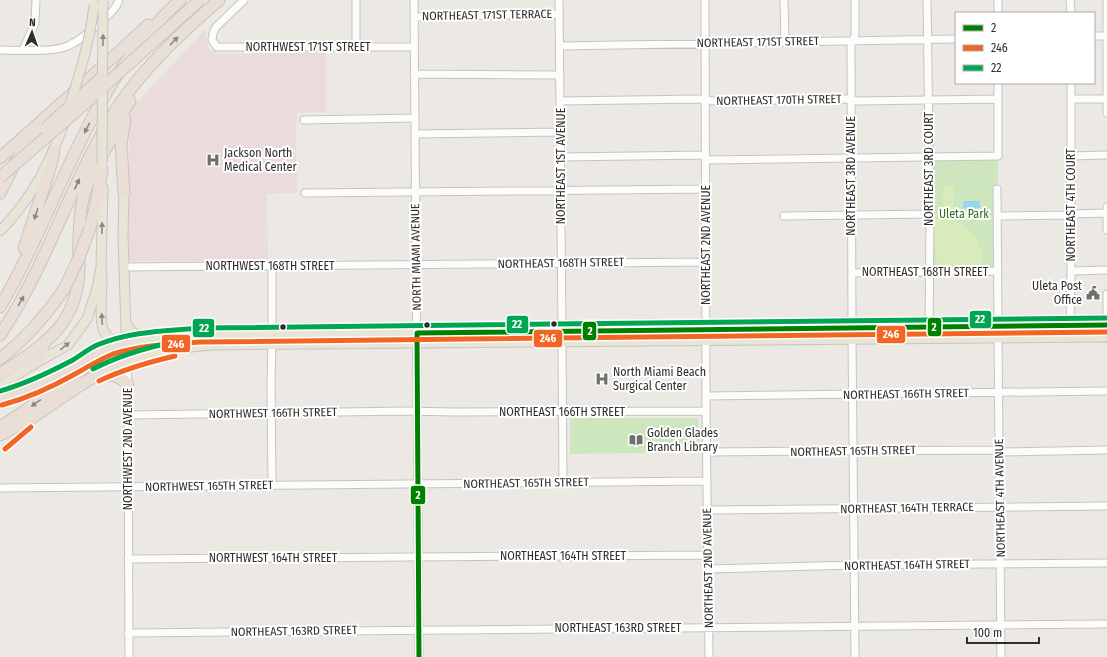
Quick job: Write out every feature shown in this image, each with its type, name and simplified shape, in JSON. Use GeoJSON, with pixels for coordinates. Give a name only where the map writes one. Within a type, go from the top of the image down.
{"type":"FeatureCollection","features":[{"type":"Feature","properties":{"kind":"highway"},"geometry":{"type":"LineString","coordinates":[[0,307],[18,275],[96,110],[132,54],[164,16],[180,0]]}},
{"type":"Feature","properties":{"kind":"highway"},"geometry":{"type":"LineString","coordinates":[[0,168],[191,0]]}},
{"type":"Feature","properties":{"kind":"highway"},"geometry":{"type":"LineString","coordinates":[[0,177],[73,114],[200,0]]}},
{"type":"Feature","properties":{"kind":"highway"},"geometry":{"type":"LineString","coordinates":[[0,335],[27,291],[85,166],[104,130],[130,88],[185,30],[219,0]]}},
{"type":"Feature","properties":{"kind":"highway"},"geometry":{"type":"LineString","coordinates":[[0,158],[152,21],[164,16]]}},
{"type":"Feature","properties":{"kind":"highway"},"geometry":{"type":"LineString","coordinates":[[32,365],[38,354],[64,321],[72,305],[79,276],[79,221],[87,185],[127,105],[138,89],[148,69]]}},
{"type":"Feature","properties":{"kind":"highway"},"geometry":{"type":"LineString","coordinates":[[124,193],[121,144],[130,101]]}},
{"type":"Feature","properties":{"kind":"highway"},"geometry":{"type":"LineString","coordinates":[[0,193],[17,159],[48,115]]}},
{"type":"Feature","properties":{"kind":"highway"},"geometry":{"type":"LineString","coordinates":[[18,275],[19,259],[40,201],[54,150]]}},
{"type":"Feature","properties":{"kind":"highway"},"geometry":{"type":"LineString","coordinates":[[0,359],[21,342],[39,323],[64,289],[78,260],[90,228],[97,199],[102,166]]}},
{"type":"Feature","properties":{"kind":"highway"},"geometry":{"type":"LineString","coordinates":[[0,374],[41,346],[52,336]]}},
{"type":"Feature","properties":{"kind":"highway"},"geometry":{"type":"LineString","coordinates":[[0,398],[29,389],[85,361],[98,352],[126,344]]}},
{"type":"Feature","properties":{"kind":"highway"},"geometry":{"type":"LineString","coordinates":[[96,375],[121,351],[126,344]]}},
{"type":"Feature","properties":{"kind":"highway"},"geometry":{"type":"LineString","coordinates":[[0,427],[73,377],[89,363],[98,352]]}},
{"type":"Feature","properties":{"kind":"highway"},"geometry":{"type":"LineString","coordinates":[[0,444],[26,422],[96,375],[113,366],[127,361]]}},
{"type":"Feature","properties":{"kind":"highway"},"geometry":{"type":"LineString","coordinates":[[96,375],[117,376],[128,384]]}},
{"type":"Feature","properties":{"kind":"highway"},"geometry":{"type":"LineString","coordinates":[[0,435],[26,422]]}},
{"type":"Feature","properties":{"kind":"main road"},"geometry":{"type":"LineString","coordinates":[[103,0],[102,322],[103,330],[110,338],[126,344],[190,336],[272,334],[1107,325]]}},
{"type":"Feature","properties":{"kind":"main road"},"geometry":{"type":"LineString","coordinates":[[0,231],[14,216],[34,188],[54,150],[86,53],[95,2]]}},
{"type":"Feature","properties":{"kind":"main road","name":"NORTHWEST 2ND AVENUE"},"geometry":{"type":"LineString","coordinates":[[124,193],[124,267],[127,361]]}},
{"type":"Feature","properties":{"kind":"main road"},"geometry":{"type":"LineString","coordinates":[[0,386],[32,365],[68,345],[87,319],[95,297],[101,267]]}},
{"type":"Feature","properties":{"kind":"main road"},"geometry":{"type":"LineString","coordinates":[[126,321],[129,329],[137,335],[158,339]]}},
{"type":"Feature","properties":{"kind":"main road"},"geometry":{"type":"LineString","coordinates":[[978,338],[993,332],[998,327]]}},
{"type":"Feature","properties":{"kind":"main road"},"geometry":{"type":"LineString","coordinates":[[998,338],[1002,332],[1013,327]]}},
{"type":"Feature","properties":{"kind":"main road"},"geometry":{"type":"LineString","coordinates":[[831,340],[848,334],[852,328]]}},
{"type":"Feature","properties":{"kind":"main road"},"geometry":{"type":"LineString","coordinates":[[852,339],[857,334],[870,328]]}},
{"type":"Feature","properties":{"kind":"main road"},"geometry":{"type":"LineString","coordinates":[[562,342],[567,336],[580,331]]}},
{"type":"Feature","properties":{"kind":"main road"},"geometry":{"type":"LineString","coordinates":[[547,343],[560,335],[562,332]]}},
{"type":"Feature","properties":{"kind":"main road"},"geometry":{"type":"LineString","coordinates":[[272,345],[288,334]]}},
{"type":"Feature","properties":{"kind":"main road"},"geometry":{"type":"LineString","coordinates":[[127,361],[142,352],[190,336]]}},
{"type":"Feature","properties":{"kind":"main road"},"geometry":{"type":"LineString","coordinates":[[127,361],[152,353],[194,346],[1107,337]]}},
{"type":"Feature","properties":{"kind":"street"},"geometry":{"type":"LineString","coordinates":[[23,50],[36,23],[36,0]]}},
{"type":"Feature","properties":{"kind":"street"},"geometry":{"type":"LineString","coordinates":[[2,50],[53,50],[70,46],[96,26],[112,11],[119,0]]}},
{"type":"Feature","properties":{"kind":"street","name":"NORTHWEST 171ST STREET"},"geometry":{"type":"LineString","coordinates":[[244,0],[216,27],[212,40],[217,47],[414,47]]}},
{"type":"Feature","properties":{"kind":"street"},"geometry":{"type":"LineString","coordinates":[[356,0],[356,47]]}},
{"type":"Feature","properties":{"kind":"street","name":"NORTH MIAMI AVENUE"},"geometry":{"type":"LineString","coordinates":[[414,0],[419,657]]}},
{"type":"Feature","properties":{"kind":"street","name":"NORTHEAST 1ST AVENUE"},"geometry":{"type":"LineString","coordinates":[[559,0],[562,332]]}},
{"type":"Feature","properties":{"kind":"street","name":"NORTHEAST 2ND AVENUE"},"geometry":{"type":"LineString","coordinates":[[705,0],[706,452],[709,657]]}},
{"type":"Feature","properties":{"kind":"street"},"geometry":{"type":"LineString","coordinates":[[784,0],[785,42]]}},
{"type":"Feature","properties":{"kind":"street","name":"NORTHEAST 3RD AVENUE"},"geometry":{"type":"LineString","coordinates":[[852,328],[851,46],[855,35],[855,0]]}},
{"type":"Feature","properties":{"kind":"street","name":"NORTHEAST 3RD COURT"},"geometry":{"type":"LineString","coordinates":[[927,0],[930,214],[929,339]]}},
{"type":"Feature","properties":{"kind":"street"},"geometry":{"type":"LineString","coordinates":[[998,0],[998,12]]}},
{"type":"Feature","properties":{"kind":"street"},"geometry":{"type":"LineString","coordinates":[[1070,0],[1070,12]]}},
{"type":"Feature","properties":{"kind":"street"},"geometry":{"type":"LineString","coordinates":[[1107,0],[1107,113]]}},
{"type":"Feature","properties":{"kind":"street","name":"NORTHEAST 171ST TERRACE"},"geometry":{"type":"LineString","coordinates":[[414,17],[559,14]]}},
{"type":"Feature","properties":{"kind":"street"},"geometry":{"type":"LineString","coordinates":[[1095,36],[1107,36]]}},
{"type":"Feature","properties":{"kind":"street","name":"NORTHEAST 171ST STREET"},"geometry":{"type":"LineString","coordinates":[[560,46],[955,39]]}},
{"type":"Feature","properties":{"kind":"street"},"geometry":{"type":"LineString","coordinates":[[414,74],[560,75]]}},
{"type":"Feature","properties":{"kind":"street"},"geometry":{"type":"LineString","coordinates":[[561,157],[929,158],[998,156],[998,84]]}},
{"type":"Feature","properties":{"kind":"street","name":"NORTHEAST 4TH COURT"},"geometry":{"type":"LineString","coordinates":[[1070,326],[1071,84]]}},
{"type":"Feature","properties":{"kind":"street","name":"NORTHEAST 170TH STREET"},"geometry":{"type":"LineString","coordinates":[[560,101],[699,99],[713,101],[858,101],[998,99]]}},
{"type":"Feature","properties":{"kind":"street"},"geometry":{"type":"LineString","coordinates":[[1071,99],[1107,99]]}},
{"type":"Feature","properties":{"kind":"street"},"geometry":{"type":"LineString","coordinates":[[304,120],[415,118]]}},
{"type":"Feature","properties":{"kind":"street"},"geometry":{"type":"LineString","coordinates":[[415,134],[560,132]]}},
{"type":"Feature","properties":{"kind":"street"},"geometry":{"type":"LineString","coordinates":[[1070,156],[1107,155]]}},
{"type":"Feature","properties":{"kind":"street"},"geometry":{"type":"LineString","coordinates":[[305,193],[706,189]]}},
{"type":"Feature","properties":{"kind":"street"},"geometry":{"type":"LineString","coordinates":[[998,189],[998,327]]}},
{"type":"Feature","properties":{"kind":"street"},"geometry":{"type":"LineString","coordinates":[[1107,206],[1107,230]]}},
{"type":"Feature","properties":{"kind":"street"},"geometry":{"type":"LineString","coordinates":[[998,216],[1107,213]]}},
{"type":"Feature","properties":{"kind":"street"},"geometry":{"type":"LineString","coordinates":[[784,216],[930,214]]}},
{"type":"Feature","properties":{"kind":"street","name":"NORTHEAST 168TH STREET"},"geometry":{"type":"LineString","coordinates":[[416,264],[706,262]]}},
{"type":"Feature","properties":{"kind":"street","name":"NORTHWEST 168TH STREET"},"geometry":{"type":"LineString","coordinates":[[124,267],[416,264]]}},
{"type":"Feature","properties":{"kind":"street"},"geometry":{"type":"LineString","coordinates":[[272,266],[272,334]]}},
{"type":"Feature","properties":{"kind":"street"},"geometry":{"type":"LineString","coordinates":[[1071,271],[1107,270]]}},
{"type":"Feature","properties":{"kind":"street","name":"NORTHEAST 168TH STREET"},"geometry":{"type":"LineString","coordinates":[[852,273],[998,272]]}},
{"type":"Feature","properties":{"kind":"street"},"geometry":{"type":"LineString","coordinates":[[1107,294],[1107,325]]}},
{"type":"Feature","properties":{"kind":"street","name":"NORTHEAST 4TH AVENUE"},"geometry":{"type":"LineString","coordinates":[[998,338],[1001,657]]}},
{"type":"Feature","properties":{"kind":"street"},"geometry":{"type":"LineString","coordinates":[[852,339],[855,657]]}},
{"type":"Feature","properties":{"kind":"street"},"geometry":{"type":"LineString","coordinates":[[562,342],[563,483]]}},
{"type":"Feature","properties":{"kind":"street"},"geometry":{"type":"LineString","coordinates":[[272,345],[272,485]]}},
{"type":"Feature","properties":{"kind":"street","name":"NORTHWEST 2ND AVENUE"},"geometry":{"type":"LineString","coordinates":[[127,361],[129,657]]}},
{"type":"Feature","properties":{"kind":"street","name":"NORTHEAST 166TH STREET"},"geometry":{"type":"LineString","coordinates":[[706,396],[1107,391]]}},
{"type":"Feature","properties":{"kind":"street","name":"NORTHEAST 166TH STREET"},"geometry":{"type":"LineString","coordinates":[[417,412],[706,411]]}},
{"type":"Feature","properties":{"kind":"street","name":"NORTHWEST 166TH STREET"},"geometry":{"type":"LineString","coordinates":[[128,415],[417,412]]}},
{"type":"Feature","properties":{"kind":"street","name":"NORTHEAST 165TH STREET"},"geometry":{"type":"LineString","coordinates":[[706,452],[1107,450]]}},
{"type":"Feature","properties":{"kind":"street","name":"NORTHEAST 165TH STREET"},"geometry":{"type":"LineString","coordinates":[[418,483],[563,483],[707,480]]}},
{"type":"Feature","properties":{"kind":"street","name":"NORTHWEST 165TH STREET"},"geometry":{"type":"LineString","coordinates":[[0,488],[418,483]]}},
{"type":"Feature","properties":{"kind":"street","name":"NORTHEAST 164TH TERRACE"},"geometry":{"type":"LineString","coordinates":[[707,510],[1107,506]]}},
{"type":"Feature","properties":{"kind":"street","name":"NORTHEAST 164TH STREET"},"geometry":{"type":"LineString","coordinates":[[418,557],[708,555]]}},
{"type":"Feature","properties":{"kind":"street","name":"NORTHWEST 164TH STREET"},"geometry":{"type":"LineString","coordinates":[[128,559],[418,557]]}},
{"type":"Feature","properties":{"kind":"street","name":"NORTHEAST 164TH STREET"},"geometry":{"type":"LineString","coordinates":[[708,569],[854,565],[1107,563]]}},
{"type":"Feature","properties":{"kind":"street","name":"NORTHEAST 163RD STREET"},"geometry":{"type":"LineString","coordinates":[[128,633],[1107,624]]}},
{"type":"Feature","properties":{"kind":"shaded area","name":"Jackson North Medical Center"},"geometry":{"type":"Polygon","coordinates":[[[205,30],[208,48],[219,54],[326,52],[326,112],[297,113],[297,193],[267,194],[268,261],[128,261],[129,125],[132,108],[205,30]]]}},
{"type":"Feature","properties":{"kind":"green space","name":"Uleta Park"},"geometry":{"type":"Polygon","coordinates":[[[998,158],[997,269],[932,272],[932,159],[998,158]]]}},
{"type":"Feature","properties":{"kind":"green space"},"geometry":{"type":"Polygon","coordinates":[[[943,186],[954,186],[954,201],[943,201],[943,186]]]}},
{"type":"Feature","properties":{"kind":"green space"},"geometry":{"type":"Polygon","coordinates":[[[943,202],[954,202],[954,217],[943,217],[943,202]]]}},
{"type":"Feature","properties":{"kind":"green space"},"geometry":{"type":"Polygon","coordinates":[[[933,218],[954,221],[969,230],[979,245],[983,265],[938,266],[936,263],[935,242],[933,242],[933,218]]]}},
{"type":"Feature","properties":{"kind":"green space"},"geometry":{"type":"Polygon","coordinates":[[[570,418],[698,418],[700,452],[570,454],[570,418]]]}},
{"type":"Feature","properties":{"kind":"water"},"geometry":{"type":"Polygon","coordinates":[[[963,201],[980,201],[980,208],[963,208],[963,201]]]}},
{"type":"Feature","properties":{"kind":"transit line","name":"22"},"geometry":{"type":"LineString","coordinates":[[0,391],[45,374],[94,347],[110,340],[148,332],[200,328],[1107,318]]}},
{"type":"Feature","properties":{"kind":"transit line","name":"2"},"geometry":{"type":"LineString","coordinates":[[417,333],[1107,325]]}},
{"type":"Feature","properties":{"kind":"transit line","name":"246"},"geometry":{"type":"LineString","coordinates":[[2,405],[49,388],[113,354],[146,347],[179,343],[1107,332]]}},
{"type":"Feature","properties":{"kind":"transit line","name":"2"},"geometry":{"type":"LineString","coordinates":[[417,333],[419,657]]}},
{"type":"Feature","properties":{"kind":"transit line","name":"22"},"geometry":{"type":"LineString","coordinates":[[93,369],[132,353],[173,342]]}},
{"type":"Feature","properties":{"kind":"transit line","name":"246"},"geometry":{"type":"LineString","coordinates":[[99,381],[137,366],[175,356]]}},
{"type":"Feature","properties":{"kind":"transit line","name":"246"},"geometry":{"type":"LineString","coordinates":[[5,449],[31,427]]}},
{"type":"Feature","properties":{"kind":"place","name":"Jackson North Medical Center"},"geometry":{"type":"Point","coordinates":[213,160]}},
{"type":"Feature","properties":{"kind":"place","name":"Uleta Post Office"},"geometry":{"type":"Point","coordinates":[1093,293]}},
{"type":"Feature","properties":{"kind":"place","name":"North Miami Beach Surgical Center"},"geometry":{"type":"Point","coordinates":[602,379]}},
{"type":"Feature","properties":{"kind":"place","name":"Golden Glades Branch Library"},"geometry":{"type":"Point","coordinates":[636,440]}}]}
